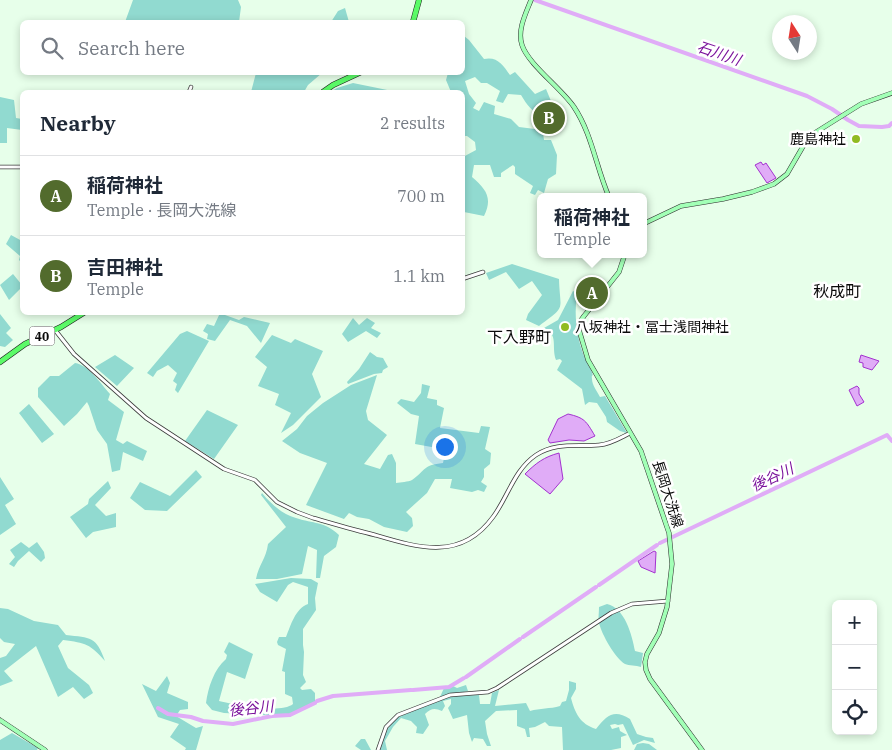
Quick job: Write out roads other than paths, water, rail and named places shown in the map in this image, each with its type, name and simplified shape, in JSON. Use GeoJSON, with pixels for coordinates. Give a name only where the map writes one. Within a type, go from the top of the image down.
{"type":"FeatureCollection","features":[{"type":"Feature","properties":{"kind":"main road"},"geometry":{"type":"LineString","coordinates":[[414,20],[419,0]]}},
{"type":"Feature","properties":{"kind":"main road"},"geometry":{"type":"LineString","coordinates":[[531,0],[521,29],[522,45],[532,60],[567,98],[577,112],[588,136],[608,193]]}},
{"type":"Feature","properties":{"kind":"main road"},"geometry":{"type":"LineString","coordinates":[[326,90],[355,75]]}},
{"type":"Feature","properties":{"kind":"main road"},"geometry":{"type":"LineString","coordinates":[[647,222],[681,206],[723,199],[774,184],[783,178],[790,169],[807,139],[846,112],[865,102],[892,93]]}},
{"type":"Feature","properties":{"kind":"main road","name":"長岡大洗線"},"geometry":{"type":"LineString","coordinates":[[624,258],[619,272],[583,317],[579,324],[579,330],[588,360],[645,461],[663,510],[671,540],[672,564],[664,622],[646,657],[646,670],[650,679],[702,750]]}},
{"type":"Feature","properties":{"kind":"main road","name":"40"},"geometry":{"type":"LineString","coordinates":[[0,362],[24,344],[55,330],[80,315]]}},
{"type":"Feature","properties":{"kind":"main road"},"geometry":{"type":"LineString","coordinates":[[0,720],[45,750]]}},
{"type":"Feature","properties":{"kind":"street"},"geometry":{"type":"LineString","coordinates":[[0,167],[20,167]]}},
{"type":"Feature","properties":{"kind":"street"},"geometry":{"type":"LineString","coordinates":[[465,278],[483,272]]}},
{"type":"Feature","properties":{"kind":"street"},"geometry":{"type":"LineString","coordinates":[[55,330],[74,354],[146,418],[224,469],[255,480],[277,502],[313,518],[416,547],[434,548],[449,546],[462,542],[476,534],[494,516],[523,466],[544,451],[564,446],[603,444],[618,440],[630,433]]}},
{"type":"Feature","properties":{"kind":"street"},"geometry":{"type":"LineString","coordinates":[[378,750],[386,727],[398,715],[450,695],[492,691],[611,613],[632,604],[668,601]]}},
{"type":"Feature","properties":{"kind":"waterway","name":"石川川"},"geometry":{"type":"LineString","coordinates":[[535,0],[807,96],[859,126],[882,127],[889,126],[892,123]]}},
{"type":"Feature","properties":{"kind":"waterway","name":"後谷川"},"geometry":{"type":"LineString","coordinates":[[660,543],[887,435],[892,441]]}},
{"type":"Feature","properties":{"kind":"waterway","name":"後谷川"},"geometry":{"type":"LineString","coordinates":[[599,585],[657,545]]}},
{"type":"Feature","properties":{"kind":"waterway","name":"後谷川"},"geometry":{"type":"LineString","coordinates":[[523,637],[596,587]]}},
{"type":"Feature","properties":{"kind":"waterway","name":"後谷川"},"geometry":{"type":"LineString","coordinates":[[466,677],[520,639]]}},
{"type":"Feature","properties":{"kind":"waterway","name":"後谷川"},"geometry":{"type":"LineString","coordinates":[[413,690],[449,687],[464,678]]}},
{"type":"Feature","properties":{"kind":"waterway","name":"後谷川"},"geometry":{"type":"LineString","coordinates":[[317,701],[333,696],[411,690]]}},
{"type":"Feature","properties":{"kind":"waterway","name":"後谷川"},"geometry":{"type":"LineString","coordinates":[[158,708],[168,714],[191,717],[203,721],[233,724],[272,716],[290,715],[315,703]]}},
{"type":"Feature","properties":{"kind":"place","name":"吉田神社"},"geometry":{"type":"Point","coordinates":[549,118]}},
{"type":"Feature","properties":{"kind":"place","name":"鹿島神社"},"geometry":{"type":"Point","coordinates":[856,139]}},
{"type":"Feature","properties":{"kind":"place","name":"稲荷神社"},"geometry":{"type":"Point","coordinates":[592,293]}},
{"type":"Feature","properties":{"kind":"place","name":"八坂神社・冨士浅間神社"},"geometry":{"type":"Point","coordinates":[565,327]}},
{"type":"Feature","properties":{"kind":"district","name":"秋成町"},"geometry":{"type":"Point","coordinates":[837,291]}},
{"type":"Feature","properties":{"kind":"district","name":"下入野町"},"geometry":{"type":"Point","coordinates":[519,337]}}]}
